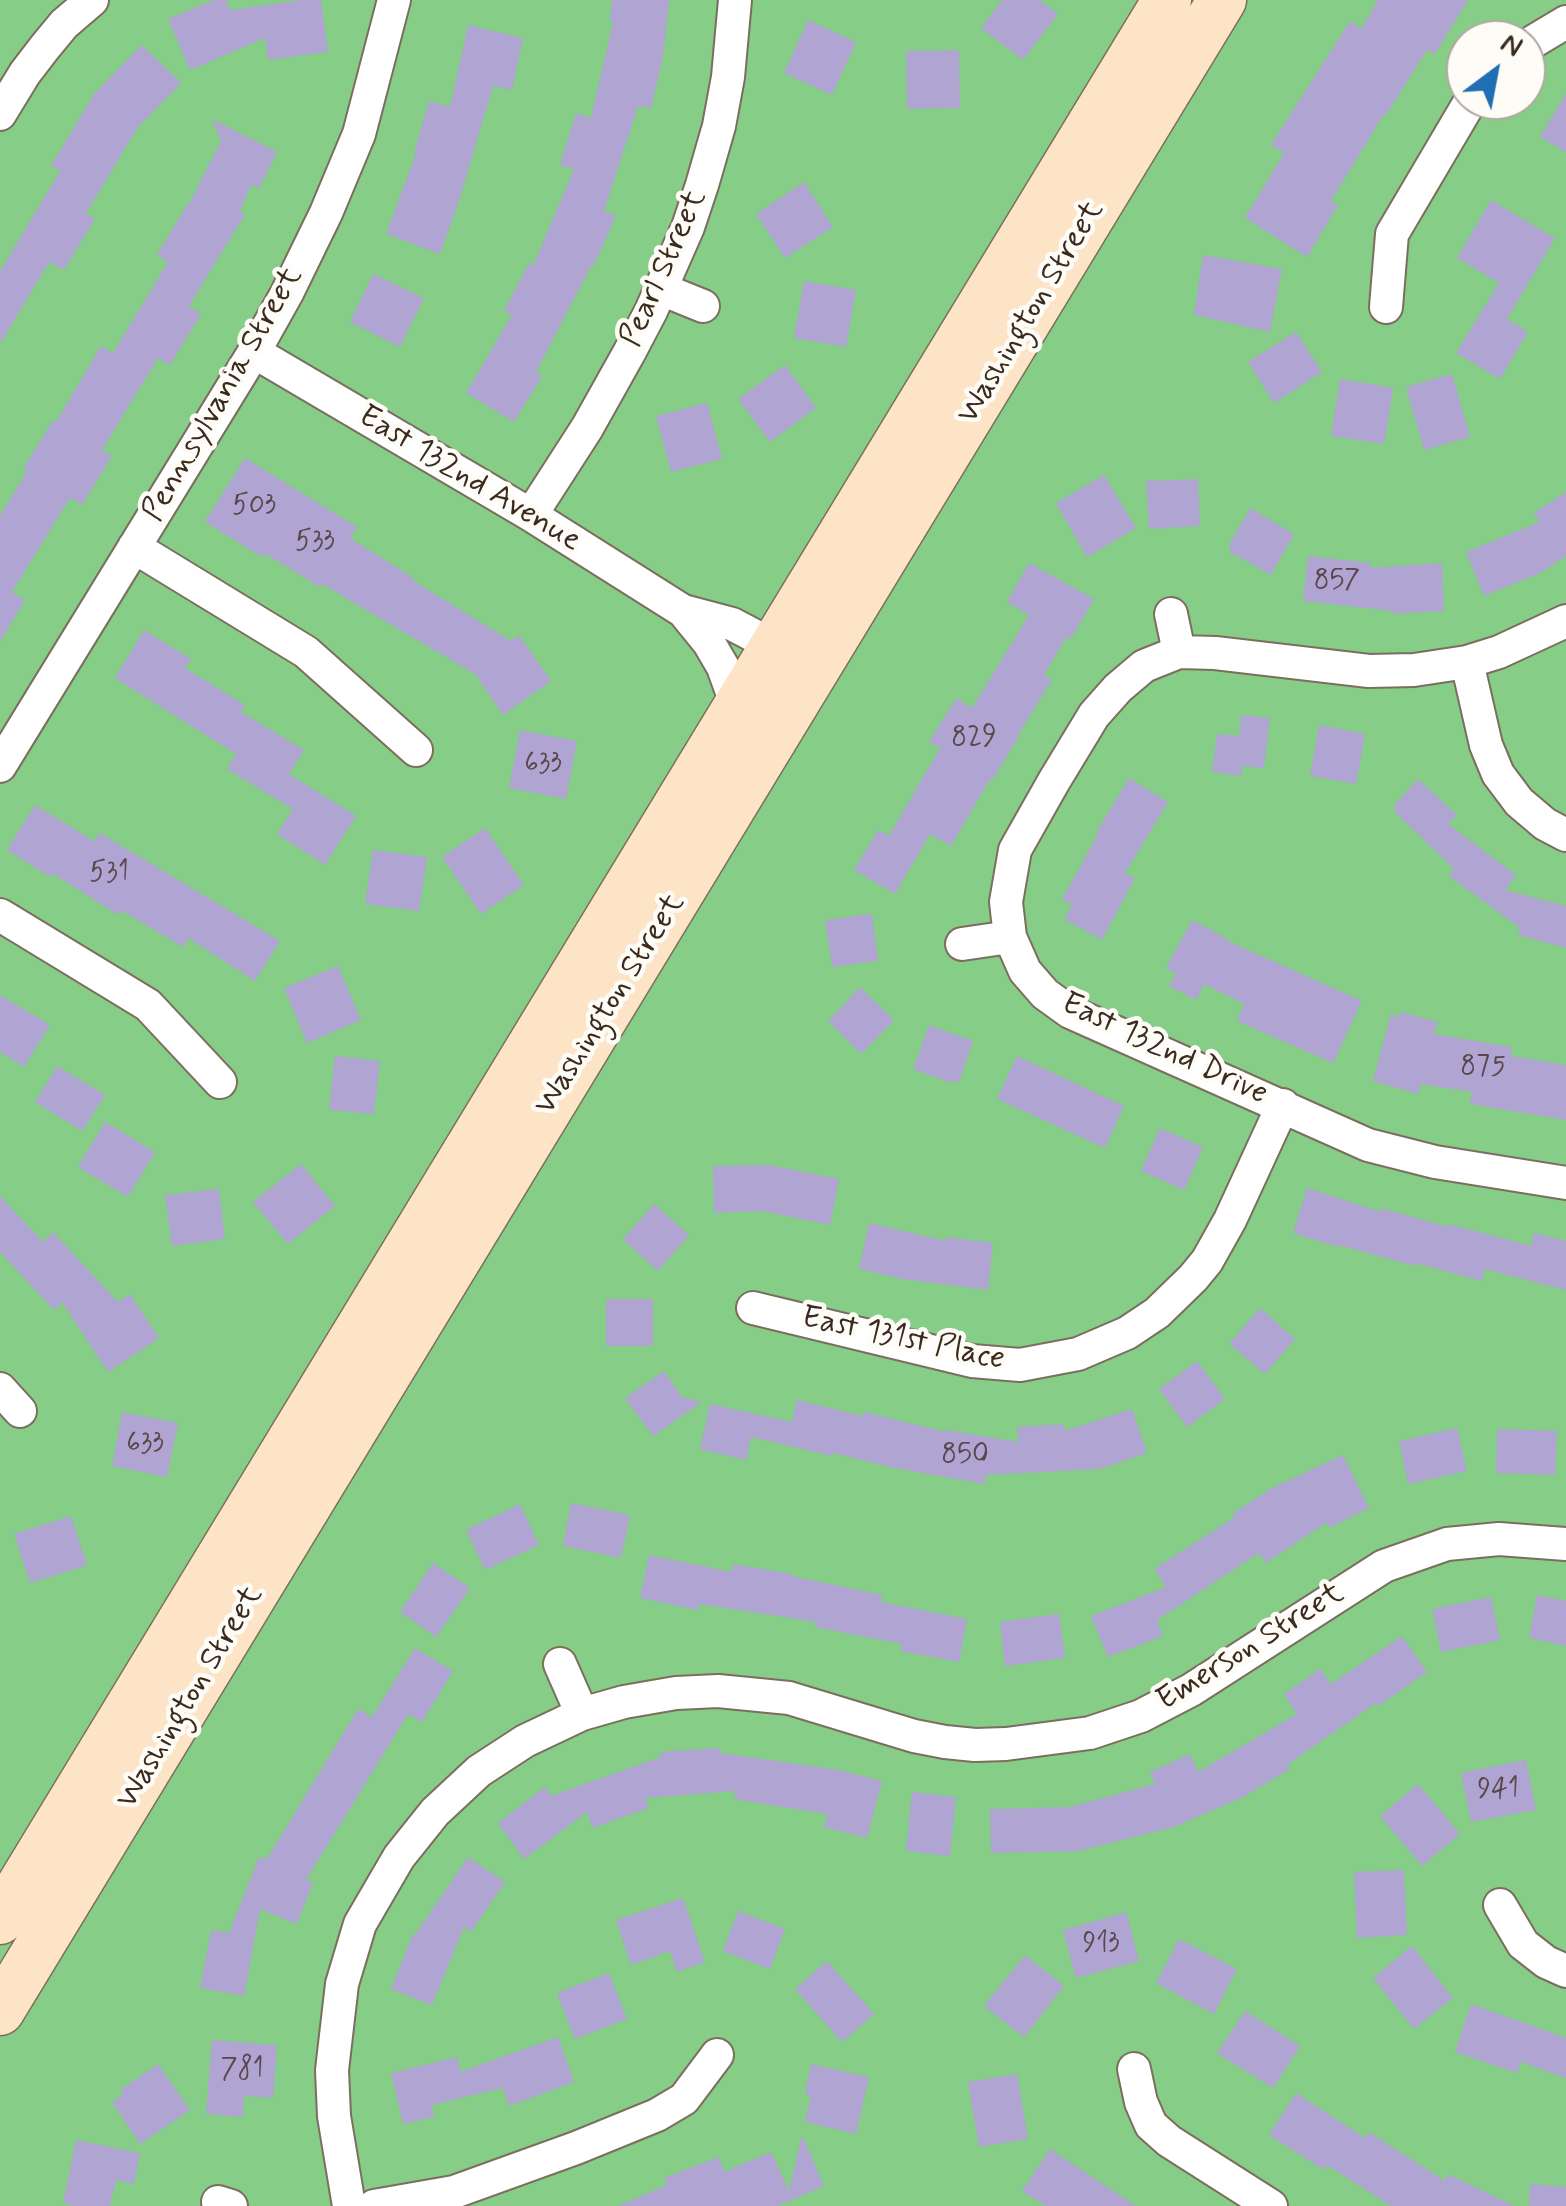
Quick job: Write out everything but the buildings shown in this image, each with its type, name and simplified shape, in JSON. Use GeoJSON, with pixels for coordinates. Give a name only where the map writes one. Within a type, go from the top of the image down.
{"type":"FeatureCollection","features":[{"type":"Feature","properties":{"kind":"main road","name":"Washington Street"},"geometry":{"type":"LineString","coordinates":[[0,2011],[796,658],[1167,0]]}},
{"type":"Feature","properties":{"kind":"main road","name":"Washington Street"},"geometry":{"type":"LineString","coordinates":[[0,1920],[735,713],[796,658],[1222,0]]}},
{"type":"Feature","properties":{"kind":"street"},"geometry":{"type":"LineString","coordinates":[[0,114],[45,46],[92,0]]}},
{"type":"Feature","properties":{"kind":"street","name":"Pennsylvania Street"},"geometry":{"type":"LineString","coordinates":[[0,766],[288,293],[359,134],[394,0]]}},
{"type":"Feature","properties":{"kind":"street","name":"Pearl Street"},"geometry":{"type":"LineString","coordinates":[[530,514],[586,428],[661,289],[702,185],[718,126],[728,77],[735,0]]}},
{"type":"Feature","properties":{"kind":"street"},"geometry":{"type":"LineString","coordinates":[[1386,308],[1392,234],[1459,120]]}},
{"type":"Feature","properties":{"kind":"street"},"geometry":{"type":"LineString","coordinates":[[661,289],[703,306]]}},
{"type":"Feature","properties":{"kind":"street","name":"East 132nd Avenue"},"geometry":{"type":"LineString","coordinates":[[254,352],[530,514],[683,612],[723,667],[735,713]]}},
{"type":"Feature","properties":{"kind":"street"},"geometry":{"type":"LineString","coordinates":[[134,547],[306,652],[416,750]]}},
{"type":"Feature","properties":{"kind":"street","name":"East 132nd Avenue"},"geometry":{"type":"LineString","coordinates":[[683,612],[732,624],[796,658]]}},
{"type":"Feature","properties":{"kind":"street"},"geometry":{"type":"LineString","coordinates":[[1170,614],[1178,652]]}},
{"type":"Feature","properties":{"kind":"street","name":"East 132nd Drive"},"geometry":{"type":"LineString","coordinates":[[1282,1105],[1070,1012],[1045,994],[1025,971],[1010,938],[1006,902],[1015,850],[1054,781],[1094,715],[1118,688],[1144,666],[1178,652],[1215,652],[1369,672],[1414,670],[1467,662],[1500,652],[1566,621]]}},
{"type":"Feature","properties":{"kind":"street"},"geometry":{"type":"LineString","coordinates":[[1467,662],[1486,744],[1498,774],[1519,802],[1566,834]]}},
{"type":"Feature","properties":{"kind":"street"},"geometry":{"type":"LineString","coordinates":[[0,915],[148,1006],[220,1082]]}},
{"type":"Feature","properties":{"kind":"street"},"geometry":{"type":"LineString","coordinates":[[962,944],[1010,938]]}},
{"type":"Feature","properties":{"kind":"street"},"geometry":{"type":"LineString","coordinates":[[1282,1105],[1396,1154],[1566,1183]]}},
{"type":"Feature","properties":{"kind":"street","name":"East 131st Place"},"geometry":{"type":"LineString","coordinates":[[753,1308],[972,1361],[1020,1364],[1078,1354],[1157,1314],[1200,1269],[1230,1220],[1282,1105]]}},
{"type":"Feature","properties":{"kind":"street","name":"Emerson Street"},"geometry":{"type":"LineString","coordinates":[[349,2206],[336,2130],[332,2070],[342,1984],[360,1924],[399,1857],[435,1812],[479,1771],[546,1729],[582,1714],[641,1699],[718,1690],[789,1698],[945,1742],[1006,1744],[1090,1733],[1141,1716],[1191,1690],[1384,1566],[1447,1544],[1499,1538],[1566,1544]]}},
{"type":"Feature","properties":{"kind":"street"},"geometry":{"type":"LineString","coordinates":[[560,1664],[582,1714]]}},
{"type":"Feature","properties":{"kind":"street"},"geometry":{"type":"LineString","coordinates":[[1500,1905],[1523,1944],[1546,1962],[1566,1971]]}},
{"type":"Feature","properties":{"kind":"street"},"geometry":{"type":"LineString","coordinates":[[374,2206],[454,2192],[656,2115],[684,2099],[717,2055]]}},
{"type":"Feature","properties":{"kind":"street"},"geometry":{"type":"LineString","coordinates":[[1134,2069],[1151,2125],[1169,2141],[1272,2206]]}},
{"type":"Feature","properties":{"kind":"green space"},"geometry":{"type":"Polygon","coordinates":[[[0,0],[1566,0],[1566,2206],[0,2206],[0,0]]]}}]}
